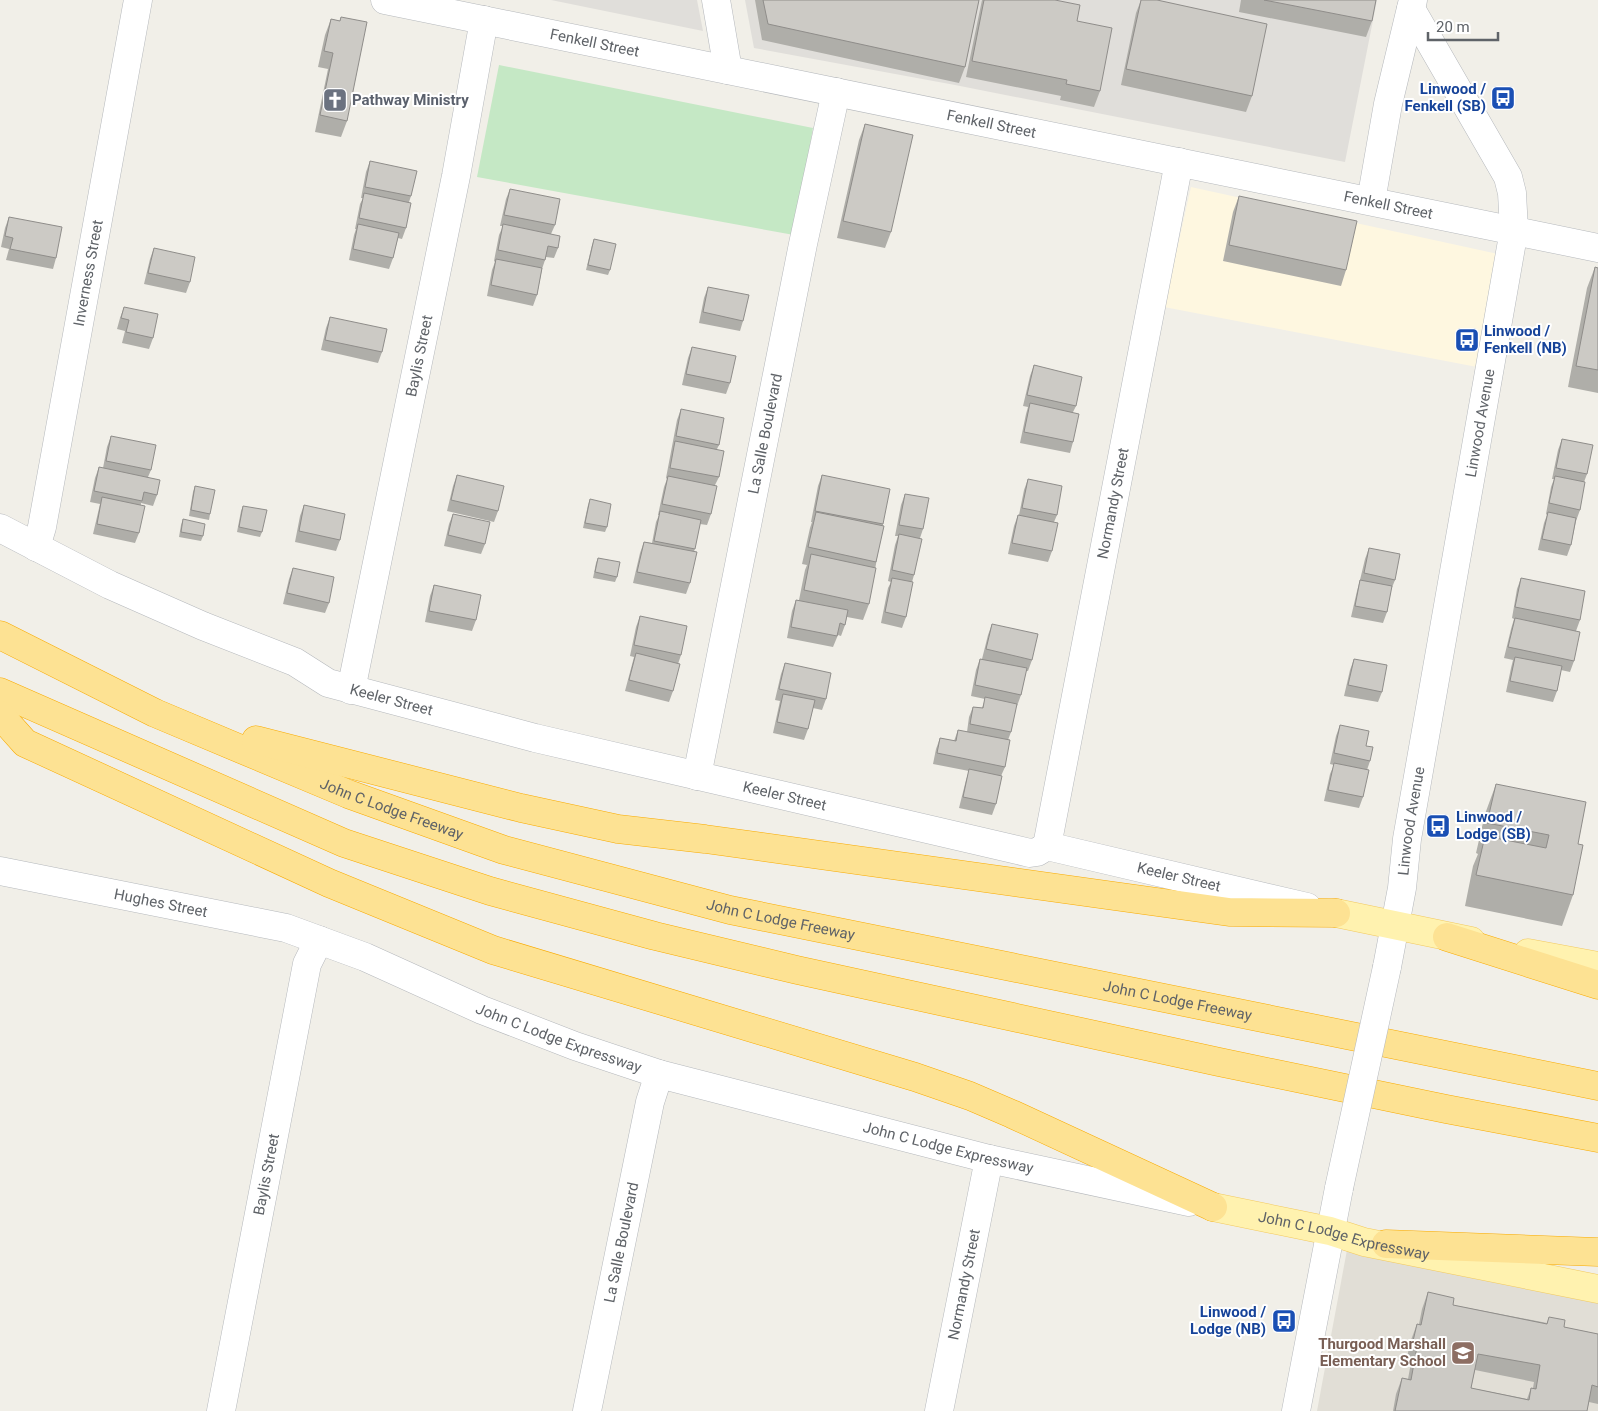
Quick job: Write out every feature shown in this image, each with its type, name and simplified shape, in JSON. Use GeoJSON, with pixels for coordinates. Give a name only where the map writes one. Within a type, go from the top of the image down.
{"type":"FeatureCollection","features":[{"type":"Feature","properties":{"kind":"highway","name":"John C Lodge Freeway"},"geometry":{"type":"LineString","coordinates":[[0,635],[155,713],[348,794],[504,850],[730,910],[967,960],[1598,1086]]}},
{"type":"Feature","properties":{"kind":"highway"},"geometry":{"type":"LineString","coordinates":[[0,692],[344,843],[490,891],[655,936],[797,970],[1219,1062],[1598,1138]]}},
{"type":"Feature","properties":{"kind":"highway"},"geometry":{"type":"LineString","coordinates":[[155,713],[338,762],[618,829],[705,839],[1229,912],[1336,913]]}},
{"type":"Feature","properties":{"kind":"highway"},"geometry":{"type":"LineString","coordinates":[[0,715],[25,744],[329,883],[484,946],[970,1096],[1213,1207]]}},
{"type":"Feature","properties":{"kind":"highway"},"geometry":{"type":"LineString","coordinates":[[1447,937],[1598,985]]}},
{"type":"Feature","properties":{"kind":"highway"},"geometry":{"type":"LineString","coordinates":[[1386,1244],[1598,1252]]}},
{"type":"Feature","properties":{"kind":"main road","name":"Keeler Street"},"geometry":{"type":"LineString","coordinates":[[1336,913],[1447,937],[1598,966]]}},
{"type":"Feature","properties":{"kind":"main road","name":"John C Lodge Expressway"},"geometry":{"type":"LineString","coordinates":[[1213,1207],[1330,1231],[1364,1242],[1386,1244],[1598,1289]]}},
{"type":"Feature","properties":{"kind":"street","name":"Inverness Street"},"geometry":{"type":"LineString","coordinates":[[36,547],[42,527],[138,0]]}},
{"type":"Feature","properties":{"kind":"street","name":"Fenkell Street"},"geometry":{"type":"LineString","coordinates":[[385,0],[1598,248]]}},
{"type":"Feature","properties":{"kind":"street"},"geometry":{"type":"LineString","coordinates":[[716,0],[728,70]]}},
{"type":"Feature","properties":{"kind":"street"},"geometry":{"type":"LineString","coordinates":[[1371,201],[1388,104],[1412,4]]}},
{"type":"Feature","properties":{"kind":"street","name":"Linwood Avenue"},"geometry":{"type":"LineString","coordinates":[[1296,1411],[1330,1231],[1396,926],[1407,840],[1514,230],[1512,193],[1508,177],[1412,4]]}},
{"type":"Feature","properties":{"kind":"street","name":"Baylis Street"},"geometry":{"type":"LineString","coordinates":[[351,690],[456,176],[484,20]]}},
{"type":"Feature","properties":{"kind":"street","name":"La Salle Boulevard"},"geometry":{"type":"LineString","coordinates":[[697,776],[801,254],[836,92]]}},
{"type":"Feature","properties":{"kind":"street","name":"Normandy Street"},"geometry":{"type":"LineString","coordinates":[[1047,846],[1179,162]]}},
{"type":"Feature","properties":{"kind":"street","name":"Keeler Street"},"geometry":{"type":"LineString","coordinates":[[0,528],[110,585],[203,626],[295,662],[328,683],[351,690],[453,714],[535,738],[1030,853],[1037,852],[1047,846],[1336,913]]}},
{"type":"Feature","properties":{"kind":"street","name":"Hughes Street"},"geometry":{"type":"LineString","coordinates":[[0,871],[286,928],[319,940]]}},
{"type":"Feature","properties":{"kind":"street","name":"Baylis Street"},"geometry":{"type":"LineString","coordinates":[[221,1411],[306,964],[319,940]]}},
{"type":"Feature","properties":{"kind":"street","name":"John C Lodge Expressway"},"geometry":{"type":"LineString","coordinates":[[319,940],[365,957],[482,1010],[575,1046],[659,1074],[988,1159],[1213,1207]]}},
{"type":"Feature","properties":{"kind":"street","name":"La Salle Boulevard"},"geometry":{"type":"LineString","coordinates":[[587,1411],[650,1102],[659,1074]]}},
{"type":"Feature","properties":{"kind":"street","name":"Normandy Street"},"geometry":{"type":"LineString","coordinates":[[939,1411],[988,1159]]}},
{"type":"Feature","properties":{"kind":"shaded area"},"geometry":{"type":"Polygon","coordinates":[[[551,0],[697,0],[703,31],[551,0]]]}},
{"type":"Feature","properties":{"kind":"shaded area"},"geometry":{"type":"Polygon","coordinates":[[[745,0],[1377,0],[1345,162],[955,85],[754,48],[745,0]]]}},
{"type":"Feature","properties":{"kind":"shaded area"},"geometry":{"type":"Polygon","coordinates":[[[1191,187],[1498,254],[1477,367],[1164,307],[1191,187]]]}},
{"type":"Feature","properties":{"kind":"shaded area","name":"Thurgood Marshall Elementary School"},"geometry":{"type":"Polygon","coordinates":[[[1347,1250],[1598,1296],[1598,1411],[1317,1411],[1347,1250]]]}},
{"type":"Feature","properties":{"kind":"green space"},"geometry":{"type":"Polygon","coordinates":[[[499,65],[813,128],[794,235],[477,177],[499,65]]]}},
{"type":"Feature","properties":{"kind":"building"},"geometry":{"type":"Polygon","coordinates":[[[763,0],[979,0],[965,67],[768,24],[763,0]]]}},
{"type":"Feature","properties":{"kind":"building"},"geometry":{"type":"Polygon","coordinates":[[[984,0],[1055,0],[1080,5],[1077,21],[1112,28],[1100,91],[1066,84],[1067,80],[972,61],[984,0]]]}},
{"type":"Feature","properties":{"kind":"building"},"geometry":{"type":"Polygon","coordinates":[[[1141,0],[1157,0],[1267,24],[1252,96],[1126,69],[1141,0]]]}},
{"type":"Feature","properties":{"kind":"building"},"geometry":{"type":"Polygon","coordinates":[[[1264,0],[1376,0],[1372,21],[1264,0]]]}},
{"type":"Feature","properties":{"kind":"building","name":"Pathway Ministry"},"geometry":{"type":"Polygon","coordinates":[[[341,17],[367,22],[347,121],[320,115],[333,53],[324,51],[331,19],[340,21],[341,17]]]}},
{"type":"Feature","properties":{"kind":"building"},"geometry":{"type":"Polygon","coordinates":[[[865,124],[913,135],[891,232],[843,221],[865,124]]]}},
{"type":"Feature","properties":{"kind":"building"},"geometry":{"type":"Polygon","coordinates":[[[370,161],[417,171],[411,196],[365,187],[370,161]]]}},
{"type":"Feature","properties":{"kind":"building"},"geometry":{"type":"Polygon","coordinates":[[[510,189],[560,199],[555,225],[504,215],[510,189]]]}},
{"type":"Feature","properties":{"kind":"building"},"geometry":{"type":"Polygon","coordinates":[[[364,193],[411,203],[406,228],[359,218],[364,193]]]}},
{"type":"Feature","properties":{"kind":"building"},"geometry":{"type":"Polygon","coordinates":[[[1239,196],[1357,221],[1346,270],[1229,245],[1239,196]]]}},
{"type":"Feature","properties":{"kind":"building"},"geometry":{"type":"Polygon","coordinates":[[[9,217],[62,227],[56,258],[10,249],[13,238],[5,236],[9,217]]]}},
{"type":"Feature","properties":{"kind":"building"},"geometry":{"type":"Polygon","coordinates":[[[358,224],[399,233],[393,258],[353,249],[358,224]]]}},
{"type":"Feature","properties":{"kind":"building"},"geometry":{"type":"Polygon","coordinates":[[[503,224],[560,236],[558,248],[548,246],[545,260],[498,250],[503,224]]]}},
{"type":"Feature","properties":{"kind":"building"},"geometry":{"type":"Polygon","coordinates":[[[594,239],[616,244],[610,270],[588,265],[594,239]]]}},
{"type":"Feature","properties":{"kind":"building"},"geometry":{"type":"Polygon","coordinates":[[[154,248],[195,257],[190,282],[148,273],[154,248]]]}},
{"type":"Feature","properties":{"kind":"building"},"geometry":{"type":"Polygon","coordinates":[[[496,259],[542,268],[537,295],[491,285],[496,259]]]}},
{"type":"Feature","properties":{"kind":"building"},"geometry":{"type":"Polygon","coordinates":[[[1595,267],[1598,268],[1598,370],[1576,366],[1595,267]]]}},
{"type":"Feature","properties":{"kind":"building"},"geometry":{"type":"Polygon","coordinates":[[[708,287],[749,295],[743,321],[703,312],[708,287]]]}},
{"type":"Feature","properties":{"kind":"building"},"geometry":{"type":"Polygon","coordinates":[[[124,307],[158,314],[153,338],[126,332],[129,320],[121,318],[124,307]]]}},
{"type":"Feature","properties":{"kind":"building"},"geometry":{"type":"Polygon","coordinates":[[[330,317],[387,329],[382,352],[325,340],[330,317]]]}},
{"type":"Feature","properties":{"kind":"building"},"geometry":{"type":"Polygon","coordinates":[[[692,347],[736,356],[730,383],[686,374],[692,347]]]}},
{"type":"Feature","properties":{"kind":"building"},"geometry":{"type":"Polygon","coordinates":[[[1034,365],[1082,377],[1076,406],[1027,395],[1034,365]]]}},
{"type":"Feature","properties":{"kind":"building"},"geometry":{"type":"Polygon","coordinates":[[[1030,403],[1079,414],[1073,442],[1024,432],[1030,403]]]}},
{"type":"Feature","properties":{"kind":"building"},"geometry":{"type":"Polygon","coordinates":[[[681,409],[724,418],[719,445],[676,436],[681,409]]]}},
{"type":"Feature","properties":{"kind":"building"},"geometry":{"type":"Polygon","coordinates":[[[111,436],[156,445],[151,470],[106,461],[111,436]]]}},
{"type":"Feature","properties":{"kind":"building"},"geometry":{"type":"Polygon","coordinates":[[[1562,439],[1593,445],[1587,474],[1556,468],[1562,439]]]}},
{"type":"Feature","properties":{"kind":"building"},"geometry":{"type":"Polygon","coordinates":[[[675,441],[724,451],[719,477],[670,468],[675,441]]]}},
{"type":"Feature","properties":{"kind":"building"},"geometry":{"type":"Polygon","coordinates":[[[99,467],[160,480],[157,495],[144,492],[142,501],[94,491],[99,467]]]}},
{"type":"Feature","properties":{"kind":"building"},"geometry":{"type":"Polygon","coordinates":[[[457,475],[504,486],[498,511],[451,500],[457,475]]]}},
{"type":"Feature","properties":{"kind":"building"},"geometry":{"type":"Polygon","coordinates":[[[822,475],[890,489],[883,524],[815,511],[822,475]]]}},
{"type":"Feature","properties":{"kind":"building"},"geometry":{"type":"Polygon","coordinates":[[[668,476],[717,486],[711,514],[662,504],[668,476]]]}},
{"type":"Feature","properties":{"kind":"building"},"geometry":{"type":"Polygon","coordinates":[[[1555,476],[1585,482],[1580,510],[1549,503],[1555,476]]]}},
{"type":"Feature","properties":{"kind":"building"},"geometry":{"type":"Polygon","coordinates":[[[1028,479],[1062,486],[1057,515],[1022,508],[1028,479]]]}},
{"type":"Feature","properties":{"kind":"building"},"geometry":{"type":"Polygon","coordinates":[[[195,486],[215,490],[210,514],[191,510],[195,486]]]}},
{"type":"Feature","properties":{"kind":"building"},"geometry":{"type":"Polygon","coordinates":[[[905,494],[929,498],[923,529],[899,525],[905,494]]]}},
{"type":"Feature","properties":{"kind":"building"},"geometry":{"type":"Polygon","coordinates":[[[102,497],[145,506],[139,533],[97,524],[102,497]]]}},
{"type":"Feature","properties":{"kind":"building"},"geometry":{"type":"Polygon","coordinates":[[[590,499],[611,504],[607,527],[585,523],[590,499]]]}},
{"type":"Feature","properties":{"kind":"building"},"geometry":{"type":"Polygon","coordinates":[[[304,505],[345,514],[340,540],[299,531],[304,505]]]}},
{"type":"Feature","properties":{"kind":"building"},"geometry":{"type":"Polygon","coordinates":[[[243,506],[267,510],[262,532],[239,527],[243,506]]]}},
{"type":"Feature","properties":{"kind":"building"},"geometry":{"type":"Polygon","coordinates":[[[660,511],[701,520],[695,549],[654,541],[660,511]]]}},
{"type":"Feature","properties":{"kind":"building"},"geometry":{"type":"Polygon","coordinates":[[[816,512],[884,526],[876,562],[808,547],[816,512]]]}},
{"type":"Feature","properties":{"kind":"building"},"geometry":{"type":"Polygon","coordinates":[[[1548,512],[1576,518],[1571,545],[1542,539],[1548,512]]]}},
{"type":"Feature","properties":{"kind":"building"},"geometry":{"type":"Polygon","coordinates":[[[453,514],[490,522],[485,544],[448,535],[453,514]]]}},
{"type":"Feature","properties":{"kind":"building"},"geometry":{"type":"Polygon","coordinates":[[[1018,515],[1058,523],[1052,551],[1012,543],[1018,515]]]}},
{"type":"Feature","properties":{"kind":"building"},"geometry":{"type":"Polygon","coordinates":[[[183,519],[205,524],[203,536],[181,532],[183,519]]]}},
{"type":"Feature","properties":{"kind":"building"},"geometry":{"type":"Polygon","coordinates":[[[899,534],[922,539],[914,575],[892,570],[899,534]]]}},
{"type":"Feature","properties":{"kind":"building"},"geometry":{"type":"Polygon","coordinates":[[[644,542],[697,552],[690,583],[637,572],[644,542]]]}},
{"type":"Feature","properties":{"kind":"building"},"geometry":{"type":"Polygon","coordinates":[[[1369,548],[1400,554],[1395,580],[1364,573],[1369,548]]]}},
{"type":"Feature","properties":{"kind":"building"},"geometry":{"type":"Polygon","coordinates":[[[811,554],[876,568],[869,604],[804,590],[811,554]]]}},
{"type":"Feature","properties":{"kind":"building"},"geometry":{"type":"Polygon","coordinates":[[[598,558],[620,562],[617,577],[595,572],[598,558]]]}},
{"type":"Feature","properties":{"kind":"building"},"geometry":{"type":"Polygon","coordinates":[[[293,568],[334,577],[329,603],[287,593],[293,568]]]}},
{"type":"Feature","properties":{"kind":"building"},"geometry":{"type":"Polygon","coordinates":[[[892,578],[913,582],[906,617],[885,612],[892,578]]]}},
{"type":"Feature","properties":{"kind":"building"},"geometry":{"type":"Polygon","coordinates":[[[1521,578],[1585,591],[1580,620],[1515,607],[1521,578]]]}},
{"type":"Feature","properties":{"kind":"building"},"geometry":{"type":"Polygon","coordinates":[[[1360,580],[1392,586],[1387,612],[1355,606],[1360,580]]]}},
{"type":"Feature","properties":{"kind":"building"},"geometry":{"type":"Polygon","coordinates":[[[434,585],[481,595],[476,620],[429,611],[434,585]]]}},
{"type":"Feature","properties":{"kind":"building"},"geometry":{"type":"Polygon","coordinates":[[[796,600],[848,610],[845,625],[840,623],[837,636],[791,627],[796,600]]]}},
{"type":"Feature","properties":{"kind":"building"},"geometry":{"type":"Polygon","coordinates":[[[640,616],[687,626],[681,655],[634,645],[640,616]]]}},
{"type":"Feature","properties":{"kind":"building"},"geometry":{"type":"Polygon","coordinates":[[[1515,618],[1580,632],[1574,661],[1508,647],[1515,618]]]}},
{"type":"Feature","properties":{"kind":"building"},"geometry":{"type":"Polygon","coordinates":[[[992,624],[1038,634],[1032,660],[986,649],[992,624]]]}},
{"type":"Feature","properties":{"kind":"building"},"geometry":{"type":"Polygon","coordinates":[[[636,653],[680,664],[673,691],[629,680],[636,653]]]}},
{"type":"Feature","properties":{"kind":"building"},"geometry":{"type":"Polygon","coordinates":[[[1515,657],[1562,666],[1557,691],[1510,681],[1515,657]]]}},
{"type":"Feature","properties":{"kind":"building"},"geometry":{"type":"Polygon","coordinates":[[[980,659],[1027,668],[1021,695],[975,685],[980,659]]]}},
{"type":"Feature","properties":{"kind":"building"},"geometry":{"type":"Polygon","coordinates":[[[1354,659],[1387,665],[1382,692],[1348,685],[1354,659]]]}},
{"type":"Feature","properties":{"kind":"building"},"geometry":{"type":"Polygon","coordinates":[[[785,663],[831,673],[826,699],[779,689],[785,663]]]}},
{"type":"Feature","properties":{"kind":"building"},"geometry":{"type":"Polygon","coordinates":[[[783,694],[815,700],[808,729],[777,722],[783,694]]]}},
{"type":"Feature","properties":{"kind":"building"},"geometry":{"type":"Polygon","coordinates":[[[985,697],[1017,704],[1011,732],[970,724],[973,707],[983,708],[985,697]]]}},
{"type":"Feature","properties":{"kind":"building"},"geometry":{"type":"Polygon","coordinates":[[[1340,725],[1369,731],[1366,746],[1373,747],[1370,761],[1334,753],[1340,725]]]}},
{"type":"Feature","properties":{"kind":"building"},"geometry":{"type":"Polygon","coordinates":[[[958,730],[1010,740],[1005,767],[937,753],[940,738],[956,741],[958,730]]]}},
{"type":"Feature","properties":{"kind":"building"},"geometry":{"type":"Polygon","coordinates":[[[1334,763],[1369,770],[1363,797],[1328,790],[1334,763]]]}},
{"type":"Feature","properties":{"kind":"building"},"geometry":{"type":"Polygon","coordinates":[[[969,769],[1002,776],[996,804],[963,797],[969,769]]]}},
{"type":"Feature","properties":{"kind":"building"},"geometry":{"type":"Polygon","coordinates":[[[1496,784],[1586,802],[1578,844],[1583,845],[1573,895],[1476,875],[1485,836],[1546,848],[1549,835],[1487,823],[1496,784]]]}},
{"type":"Feature","properties":{"kind":"building","name":"Thurgood Marshall Elementary School"},"geometry":{"type":"Polygon","coordinates":[[[1428,1292],[1454,1298],[1453,1305],[1547,1324],[1549,1317],[1565,1320],[1564,1327],[1598,1334],[1598,1387],[1592,1385],[1587,1411],[1395,1411],[1402,1378],[1411,1380],[1418,1341],[1413,1341],[1417,1324],[1421,1325],[1428,1292]],[[1478,1354],[1471,1388],[1529,1400],[1531,1388],[1536,1389],[1540,1365],[1478,1354]]]}},
{"type":"Feature","properties":{"kind":"place","name":"Linwood / Fenkell (SB)"},"geometry":{"type":"Point","coordinates":[1503,98]}},
{"type":"Feature","properties":{"kind":"place","name":"Pathway Ministry"},"geometry":{"type":"Point","coordinates":[335,100]}},
{"type":"Feature","properties":{"kind":"place","name":"Linwood / Fenkell (NB)"},"geometry":{"type":"Point","coordinates":[1467,340]}},
{"type":"Feature","properties":{"kind":"place","name":"Linwood / Lodge (SB)"},"geometry":{"type":"Point","coordinates":[1438,826]}},
{"type":"Feature","properties":{"kind":"place","name":"Linwood / Lodge (NB)"},"geometry":{"type":"Point","coordinates":[1284,1321]}},
{"type":"Feature","properties":{"kind":"place","name":"Thurgood Marshall Elementary School"},"geometry":{"type":"Point","coordinates":[1463,1353]}}]}
